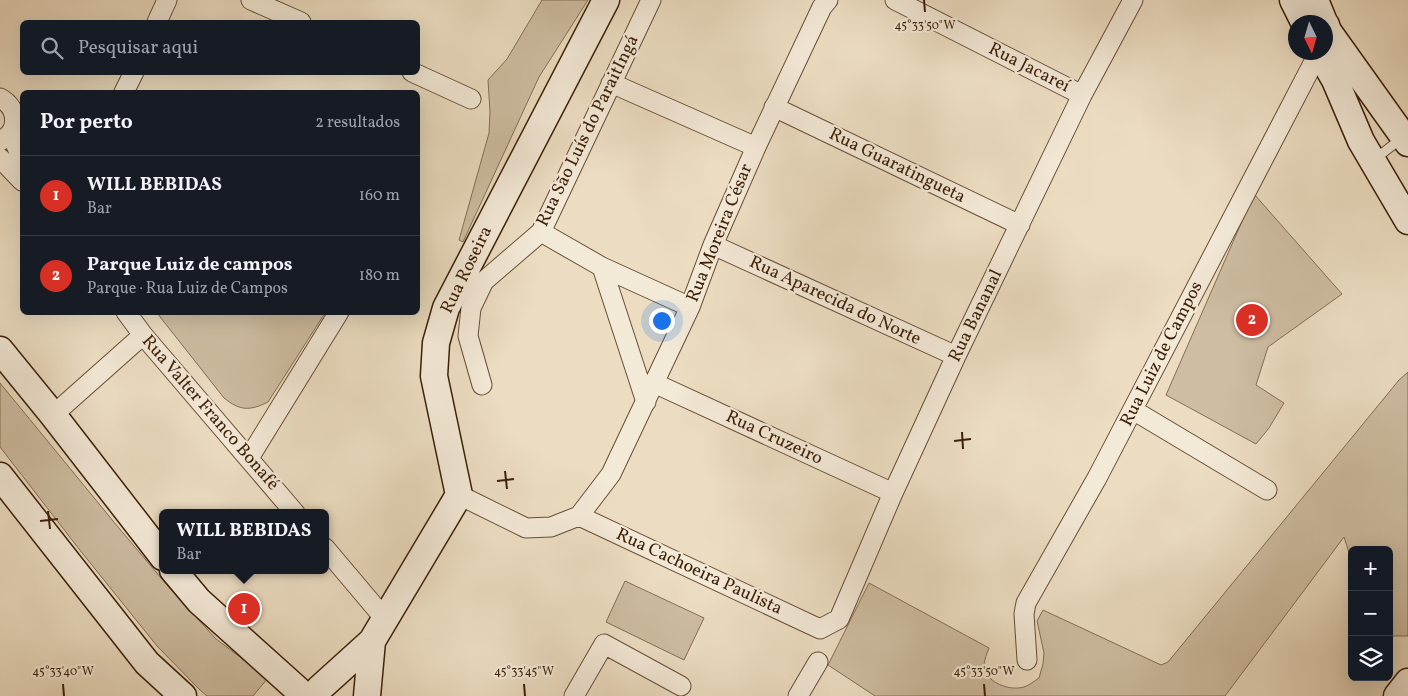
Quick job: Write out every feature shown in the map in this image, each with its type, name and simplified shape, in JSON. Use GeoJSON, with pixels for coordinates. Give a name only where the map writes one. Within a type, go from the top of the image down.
{"type":"FeatureCollection","features":[{"type":"Feature","properties":{"kind":"street"},"geometry":{"type":"LineString","coordinates":[[158,20],[167,0]]}},
{"type":"Feature","properties":{"kind":"street"},"geometry":{"type":"LineString","coordinates":[[251,0],[296,20]]}},
{"type":"Feature","properties":{"kind":"street","name":"Rua Roseira"},"geometry":{"type":"LineString","coordinates":[[459,495],[434,376],[436,343],[446,308],[606,0]]}},
{"type":"Feature","properties":{"kind":"street","name":"Rua São Luís do ParaitIngá"},"geometry":{"type":"LineString","coordinates":[[482,385],[468,336],[471,308],[484,282],[541,232],[651,0]]}},
{"type":"Feature","properties":{"kind":"street","name":"Rua Moreira César"},"geometry":{"type":"LineString","coordinates":[[579,516],[611,474],[646,402],[690,307],[714,245],[774,107],[822,7],[828,0]]}},
{"type":"Feature","properties":{"kind":"street","name":"Rua Jacareí"},"geometry":{"type":"LineString","coordinates":[[895,0],[1082,95]]}},
{"type":"Feature","properties":{"kind":"street","name":"Rua Bananal"},"geometry":{"type":"LineString","coordinates":[[820,629],[839,619],[893,493],[956,356],[1082,95],[1133,0]]}},
{"type":"Feature","properties":{"kind":"street"},"geometry":{"type":"LineString","coordinates":[[1293,0],[1300,15]]}},
{"type":"Feature","properties":{"kind":"street"},"geometry":{"type":"LineString","coordinates":[[1315,0],[1321,15]]}},
{"type":"Feature","properties":{"kind":"street"},"geometry":{"type":"LineString","coordinates":[[1333,38],[1406,137]]}},
{"type":"Feature","properties":{"kind":"street","name":"Rua Luiz de Campos"},"geometry":{"type":"LineString","coordinates":[[1027,660],[1024,614],[1026,603],[1097,478],[1315,60]]}},
{"type":"Feature","properties":{"kind":"street"},"geometry":{"type":"LineString","coordinates":[[1324,60],[1335,80],[1361,141],[1408,221]]}},
{"type":"Feature","properties":{"kind":"street"},"geometry":{"type":"LineString","coordinates":[[125,90],[132,75]]}},
{"type":"Feature","properties":{"kind":"street"},"geometry":{"type":"LineString","coordinates":[[419,75],[471,99]]}},
{"type":"Feature","properties":{"kind":"street"},"geometry":{"type":"LineString","coordinates":[[612,83],[756,147]]}},
{"type":"Feature","properties":{"kind":"street"},"geometry":{"type":"LineString","coordinates":[[1,99],[20,103]]}},
{"type":"Feature","properties":{"kind":"street"},"geometry":{"type":"LineString","coordinates":[[1,99],[9,103],[13,110],[15,117],[12,131],[20,154]]}},
{"type":"Feature","properties":{"kind":"street","name":"Rua Guaratingueta"},"geometry":{"type":"LineString","coordinates":[[774,107],[1020,225]]}},
{"type":"Feature","properties":{"kind":"street"},"geometry":{"type":"LineString","coordinates":[[0,158],[20,179]]}},
{"type":"Feature","properties":{"kind":"street"},"geometry":{"type":"LineString","coordinates":[[541,232],[602,266],[690,307]]}},
{"type":"Feature","properties":{"kind":"street","name":"Rua Aparecida do Norte"},"geometry":{"type":"LineString","coordinates":[[714,245],[956,356]]}},
{"type":"Feature","properties":{"kind":"street"},"geometry":{"type":"LineString","coordinates":[[602,266],[646,402]]}},
{"type":"Feature","properties":{"kind":"street","name":"Rua Valter Franco Bonafé"},"geometry":{"type":"LineString","coordinates":[[128,315],[143,335],[292,509]]}},
{"type":"Feature","properties":{"kind":"street"},"geometry":{"type":"LineString","coordinates":[[249,458],[338,315]]}},
{"type":"Feature","properties":{"kind":"street"},"geometry":{"type":"LineString","coordinates":[[54,416],[143,335]]}},
{"type":"Feature","properties":{"kind":"street"},"geometry":{"type":"LineString","coordinates":[[0,350],[54,416],[159,552]]}},
{"type":"Feature","properties":{"kind":"street","name":"Rua Cruzeiro"},"geometry":{"type":"LineString","coordinates":[[654,383],[893,493]]}},
{"type":"Feature","properties":{"kind":"street"},"geometry":{"type":"LineString","coordinates":[[1132,410],[1268,490]]}},
{"type":"Feature","properties":{"kind":"street"},"geometry":{"type":"LineString","coordinates":[[0,476],[147,663],[183,696]]}},
{"type":"Feature","properties":{"kind":"street"},"geometry":{"type":"LineString","coordinates":[[176,574],[199,601],[310,693],[372,641],[459,495],[526,528],[551,527],[579,516]]}},
{"type":"Feature","properties":{"kind":"street","name":"Rua Cachoeira Paulista"},"geometry":{"type":"LineString","coordinates":[[579,516],[820,629]]}},
{"type":"Feature","properties":{"kind":"street"},"geometry":{"type":"LineString","coordinates":[[329,553],[385,619]]}},
{"type":"Feature","properties":{"kind":"street"},"geometry":{"type":"LineString","coordinates":[[367,696],[372,641]]}},
{"type":"Feature","properties":{"kind":"street"},"geometry":{"type":"LineString","coordinates":[[574,696],[604,644],[680,686]]}},
{"type":"Feature","properties":{"kind":"street"},"geometry":{"type":"LineString","coordinates":[[798,696],[818,662]]}},
{"type":"Feature","properties":{"kind":"street"},"geometry":{"type":"LineString","coordinates":[[1396,696],[1408,682]]}},
{"type":"Feature","properties":{"kind":"lane"},"geometry":{"type":"LineString","coordinates":[[1372,161],[1406,137]]}},
{"type":"Feature","properties":{"kind":"shaded area"},"geometry":{"type":"Polygon","coordinates":[[[542,0],[588,0],[539,77],[463,242],[459,240],[489,133],[488,80],[507,59],[542,0]]]}},
{"type":"Feature","properties":{"kind":"shaded area"},"geometry":{"type":"Polygon","coordinates":[[[1254,194],[1342,294],[1268,347],[1256,385],[1284,403],[1269,428],[1256,444],[1166,395],[1254,194]]]}},
{"type":"Feature","properties":{"kind":"shaded area"},"geometry":{"type":"Polygon","coordinates":[[[159,315],[324,315],[268,402],[256,407],[245,408],[235,405],[224,398],[159,315]]]}},
{"type":"Feature","properties":{"kind":"shaded area"},"geometry":{"type":"Polygon","coordinates":[[[1408,372],[1408,636],[1393,636],[1393,546],[1348,546],[1348,550],[1344,537],[1225,696],[875,696],[828,665],[869,583],[989,648],[984,662],[986,672],[992,680],[1007,687],[1024,687],[1039,678],[1044,653],[1037,621],[1043,610],[1161,665],[1168,662],[1399,380],[1408,372]]]}},
{"type":"Feature","properties":{"kind":"shaded area"},"geometry":{"type":"Polygon","coordinates":[[[0,383],[118,527],[216,639],[268,678],[253,696],[207,696],[157,646],[0,447],[0,383]]]}},
{"type":"Feature","properties":{"kind":"shaded area"},"geometry":{"type":"Polygon","coordinates":[[[625,581],[704,618],[684,660],[606,622],[625,581]]]}},
{"type":"Feature","properties":{"kind":"place","name":"Parque Luiz de campos"},"geometry":{"type":"Point","coordinates":[1252,320]}},
{"type":"Feature","properties":{"kind":"place","name":"WILL BEBIDAS"},"geometry":{"type":"Point","coordinates":[244,609]}}]}
